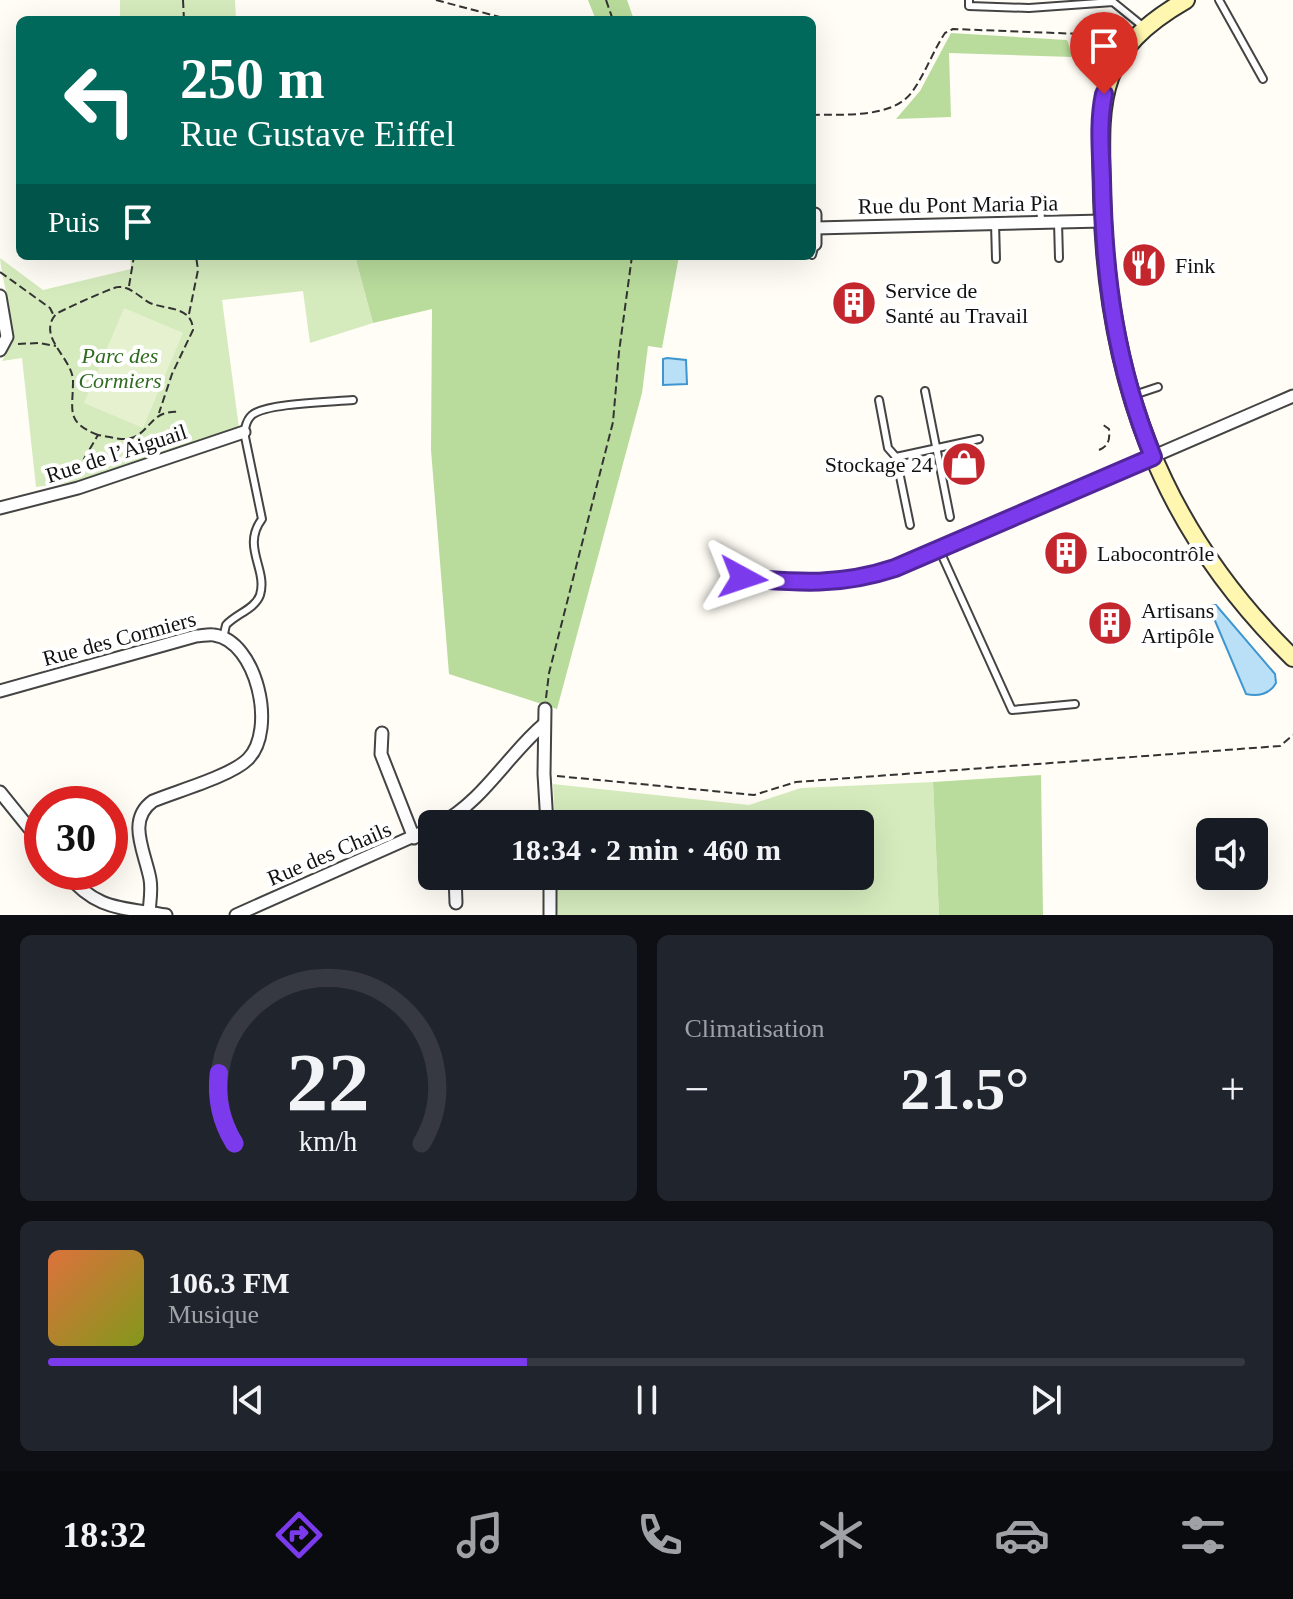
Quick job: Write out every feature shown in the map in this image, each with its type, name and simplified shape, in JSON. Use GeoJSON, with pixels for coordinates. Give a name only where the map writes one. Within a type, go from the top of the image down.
{"type":"FeatureCollection","features":[{"type":"Feature","properties":{"kind":"street"},"geometry":{"type":"LineString","coordinates":[[1186,0],[1145,28],[1123,54],[1109,81],[1101,108],[1103,221],[1110,302],[1131,396],[1153,457],[1179,511],[1218,571],[1293,658]]}},
{"type":"Feature","properties":{"kind":"street","name":"Rue du Pont Maria Pia"},"geometry":{"type":"LineString","coordinates":[[816,228],[1103,221]]}},
{"type":"Feature","properties":{"kind":"street"},"geometry":{"type":"LineString","coordinates":[[1,300],[7,337],[2,348]]}},
{"type":"Feature","properties":{"kind":"street"},"geometry":{"type":"LineString","coordinates":[[743,578],[841,582],[895,568],[1293,396]]}},
{"type":"Feature","properties":{"kind":"street","name":"Rue de l’Aiguail"},"geometry":{"type":"LineString","coordinates":[[0,508],[51,496],[244,432]]}},
{"type":"Feature","properties":{"kind":"street","name":"Rue des Cormiers"},"geometry":{"type":"LineString","coordinates":[[0,691],[196,636],[214,635],[238,648],[251,669],[263,712],[263,729],[258,746],[247,760],[233,769],[153,801],[138,816],[150,881],[149,912]]}},
{"type":"Feature","properties":{"kind":"street"},"geometry":{"type":"LineString","coordinates":[[545,709],[546,810]]}},
{"type":"Feature","properties":{"kind":"street"},"geometry":{"type":"LineString","coordinates":[[460,810],[478,795],[525,740],[543,725]]}},
{"type":"Feature","properties":{"kind":"street"},"geometry":{"type":"LineString","coordinates":[[382,733],[381,754],[414,838]]}},
{"type":"Feature","properties":{"kind":"street"},"geometry":{"type":"LineString","coordinates":[[0,792],[24,822]]}},
{"type":"Feature","properties":{"kind":"street","name":"Rue des Chails"},"geometry":{"type":"LineString","coordinates":[[239,914],[257,910],[418,836]]}},
{"type":"Feature","properties":{"kind":"street"},"geometry":{"type":"LineString","coordinates":[[81,890],[96,901],[166,915]]}},
{"type":"Feature","properties":{"kind":"street"},"geometry":{"type":"LineString","coordinates":[[456,890],[456,903]]}},
{"type":"Feature","properties":{"kind":"street"},"geometry":{"type":"LineString","coordinates":[[550,890],[550,915]]}},
{"type":"Feature","properties":{"kind":"lane"},"geometry":{"type":"LineString","coordinates":[[969,0],[969,6],[1029,8],[1113,2],[1145,28]]}},
{"type":"Feature","properties":{"kind":"lane"},"geometry":{"type":"LineString","coordinates":[[1219,0],[1263,79]]}},
{"type":"Feature","properties":{"kind":"lane"},"geometry":{"type":"LineString","coordinates":[[1040,198],[1041,222]]}},
{"type":"Feature","properties":{"kind":"lane"},"geometry":{"type":"LineString","coordinates":[[1058,222],[1059,258]]}},
{"type":"Feature","properties":{"kind":"lane"},"geometry":{"type":"LineString","coordinates":[[995,223],[996,259]]}},
{"type":"Feature","properties":{"kind":"lane"},"geometry":{"type":"LineString","coordinates":[[1131,396],[1158,387]]}},
{"type":"Feature","properties":{"kind":"lane"},"geometry":{"type":"LineString","coordinates":[[925,391],[950,517]]}},
{"type":"Feature","properties":{"kind":"lane"},"geometry":{"type":"LineString","coordinates":[[223,638],[226,625],[254,604],[260,595],[253,534],[262,519],[244,432],[248,419],[263,410],[353,400]]}},
{"type":"Feature","properties":{"kind":"lane"},"geometry":{"type":"LineString","coordinates":[[879,400],[888,448],[896,457],[910,525]]}},
{"type":"Feature","properties":{"kind":"lane"},"geometry":{"type":"LineString","coordinates":[[896,457],[979,439]]}},
{"type":"Feature","properties":{"kind":"lane"},"geometry":{"type":"LineString","coordinates":[[939,549],[1012,710],[1075,704]]}},
{"type":"Feature","properties":{"kind":"path"},"geometry":{"type":"LineString","coordinates":[[436,0],[496,16]]}},
{"type":"Feature","properties":{"kind":"path"},"geometry":{"type":"LineString","coordinates":[[816,115],[877,111],[896,106],[911,94],[945,33],[953,29],[1082,34],[1093,36],[1123,54]]}},
{"type":"Feature","properties":{"kind":"path"},"geometry":{"type":"LineString","coordinates":[[129,289],[133,260]]}},
{"type":"Feature","properties":{"kind":"path"},"geometry":{"type":"LineString","coordinates":[[188,316],[170,307],[150,303],[129,289],[114,287],[62,310],[54,317],[50,334],[72,372],[72,414],[83,429],[123,439],[134,437],[159,413],[172,374],[193,330],[188,316],[198,270],[197,260]]}},
{"type":"Feature","properties":{"kind":"path"},"geometry":{"type":"LineString","coordinates":[[545,709],[549,673],[613,422],[631,260]]}},
{"type":"Feature","properties":{"kind":"path"},"geometry":{"type":"LineString","coordinates":[[0,272],[50,308],[54,317]]}},
{"type":"Feature","properties":{"kind":"path"},"geometry":{"type":"LineString","coordinates":[[2,348],[39,343],[57,346]]}},
{"type":"Feature","properties":{"kind":"path"},"geometry":{"type":"LineString","coordinates":[[159,413],[180,412]]}},
{"type":"Feature","properties":{"kind":"path"},"geometry":{"type":"LineString","coordinates":[[1099,450],[1110,438],[1109,429],[1102,424]]}},
{"type":"Feature","properties":{"kind":"path"},"geometry":{"type":"LineString","coordinates":[[51,496],[81,464],[98,435]]}},
{"type":"Feature","properties":{"kind":"path"},"geometry":{"type":"LineString","coordinates":[[544,774],[754,795],[796,782],[1280,746],[1293,735]]}},
{"type":"Feature","properties":{"kind":"green space"},"geometry":{"type":"Polygon","coordinates":[[[120,0],[235,0],[236,16],[120,16],[120,0]]]}},
{"type":"Feature","properties":{"kind":"green space"},"geometry":{"type":"Polygon","coordinates":[[[588,0],[627,0],[633,16],[594,16],[588,0]]]}},
{"type":"Feature","properties":{"kind":"green space"},"geometry":{"type":"Polygon","coordinates":[[[951,33],[1067,40],[1073,57],[949,53],[951,117],[896,119],[920,91],[951,33]]]}},
{"type":"Feature","properties":{"kind":"green space","name":"Parc des Cormiers"},"geometry":{"type":"Polygon","coordinates":[[[0,258],[43,290],[131,269],[130,260],[356,260],[373,323],[310,343],[303,291],[222,300],[239,428],[73,482],[36,487],[22,358],[2,361],[11,337],[11,324],[0,258]]]}},
{"type":"Feature","properties":{"kind":"green space"},"geometry":{"type":"Polygon","coordinates":[[[356,260],[678,260],[662,348],[648,346],[642,393],[557,709],[449,674],[431,450],[432,309],[373,323],[356,260]]]}},
{"type":"Feature","properties":{"kind":"green space"},"geometry":{"type":"Polygon","coordinates":[[[124,308],[183,333],[143,428],[84,403],[124,308]]]}},
{"type":"Feature","properties":{"kind":"green space"},"geometry":{"type":"Polygon","coordinates":[[[1041,775],[1043,915],[939,915],[933,782],[1041,775]]]}},
{"type":"Feature","properties":{"kind":"green space"},"geometry":{"type":"Polygon","coordinates":[[[933,782],[939,915],[558,915],[557,890],[874,890],[874,810],[554,810],[553,784],[749,805],[801,788],[933,782]]]}},
{"type":"Feature","properties":{"kind":"water"},"geometry":{"type":"Polygon","coordinates":[[[663,359],[686,360],[687,384],[663,385],[663,359]]]}},
{"type":"Feature","properties":{"kind":"water"},"geometry":{"type":"Polygon","coordinates":[[[1216,605],[1275,674],[1276,683],[1267,692],[1246,694],[1210,609],[1216,605]]]}},
{"type":"Feature","properties":{"kind":"place","name":"Fink"},"geometry":{"type":"Point","coordinates":[1144,265]}},
{"type":"Feature","properties":{"kind":"place","name":"Service de Santé au Travail"},"geometry":{"type":"Point","coordinates":[854,303]}},
{"type":"Feature","properties":{"kind":"place","name":"Stockage 24"},"geometry":{"type":"Point","coordinates":[964,464]}},
{"type":"Feature","properties":{"kind":"place","name":"Labocontrôle"},"geometry":{"type":"Point","coordinates":[1066,553]}},
{"type":"Feature","properties":{"kind":"place","name":"Artisans Artipôle"},"geometry":{"type":"Point","coordinates":[1110,623]}},
{"type":"Feature","properties":{"kind":"route"},"geometry":{"type":"LineString","coordinates":[[743,578],[818,584],[868,577],[1153,457],[1123,366],[1106,274],[1101,120],[1104,94]]}}]}
